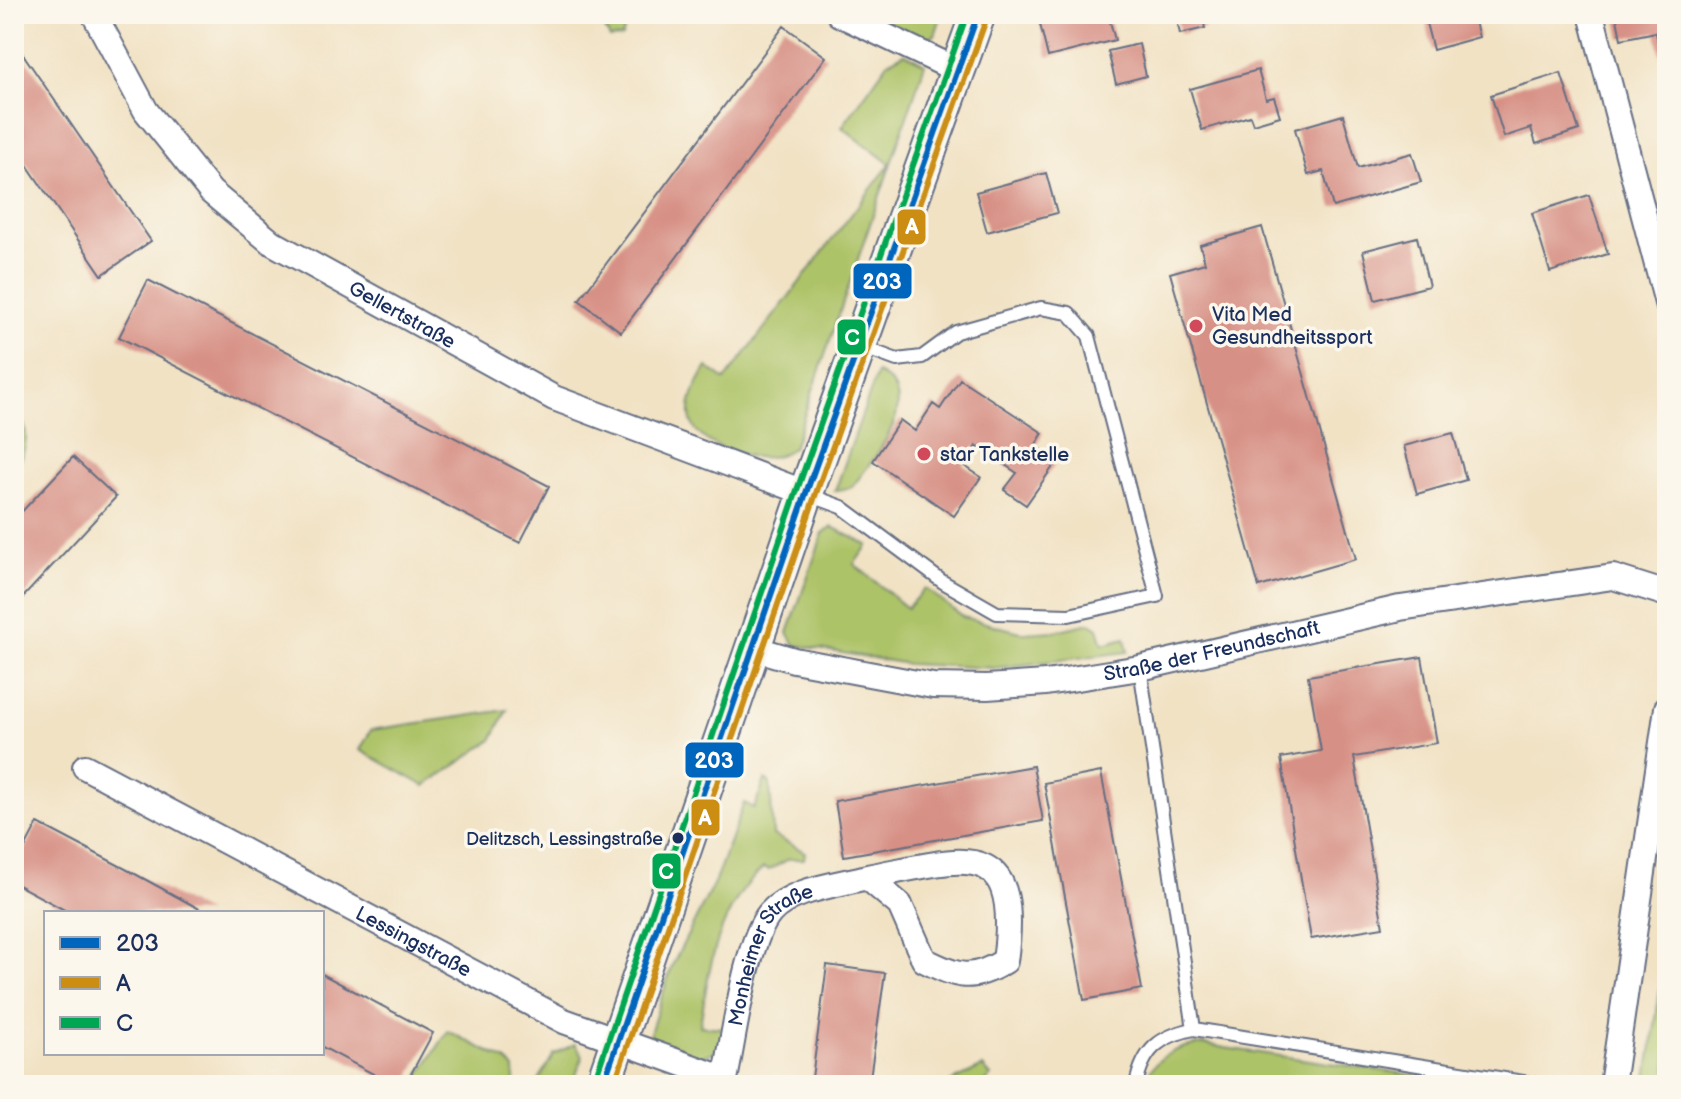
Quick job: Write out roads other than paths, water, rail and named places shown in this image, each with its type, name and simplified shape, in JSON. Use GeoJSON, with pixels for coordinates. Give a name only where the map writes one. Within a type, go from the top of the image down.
{"type":"FeatureCollection","features":[{"type":"Feature","properties":{"kind":"street","name":"Gellertstraße"},"geometry":{"type":"LineString","coordinates":[[94,14],[146,111],[211,192],[271,242],[554,398],[806,493]]}},
{"type":"Feature","properties":{"kind":"street"},"geometry":{"type":"LineString","coordinates":[[839,14],[959,71]]}},
{"type":"Feature","properties":{"kind":"street"},"geometry":{"type":"LineString","coordinates":[[603,1085],[806,493],[978,14]]}},
{"type":"Feature","properties":{"kind":"street"},"geometry":{"type":"LineString","coordinates":[[1591,14],[1667,303]]}},
{"type":"Feature","properties":{"kind":"street","name":"Straße der Freundschaft"},"geometry":{"type":"LineString","coordinates":[[753,648],[794,660],[933,686],[1046,683],[1140,668],[1400,608],[1613,577],[1667,594]]}},
{"type":"Feature","properties":{"kind":"street"},"geometry":{"type":"LineString","coordinates":[[1612,1085],[1667,708]]}},
{"type":"Feature","properties":{"kind":"street","name":"Lessingstraße"},"geometry":{"type":"LineString","coordinates":[[85,767],[564,1021],[618,1042]]}},
{"type":"Feature","properties":{"kind":"street","name":"Monheimer Straße"},"geometry":{"type":"LineString","coordinates":[[618,1042],[724,1082],[754,944],[771,912],[801,894],[867,877],[953,861],[981,861],[999,876],[1009,904],[1005,961],[983,974],[956,975],[924,960],[900,905],[867,877]]}},
{"type":"Feature","properties":{"kind":"lane"},"geometry":{"type":"LineString","coordinates":[[806,493],[842,507],[943,582],[997,613],[1069,615],[1157,596],[1089,336],[1069,313],[1041,308],[956,332],[922,357],[897,360],[858,346]]}},
{"type":"Feature","properties":{"kind":"lane"},"geometry":{"type":"LineString","coordinates":[[1140,668],[1194,1029]]}},
{"type":"Feature","properties":{"kind":"lane"},"geometry":{"type":"LineString","coordinates":[[1136,1085],[1140,1066],[1149,1052],[1169,1034],[1194,1029],[1542,1085]]}},
{"type":"Feature","properties":{"kind":"place","name":"Vita Med Gesundheitssport"},"geometry":{"type":"Point","coordinates":[1196,326]}},
{"type":"Feature","properties":{"kind":"place","name":"star Tankstelle"},"geometry":{"type":"Point","coordinates":[924,454]}},
{"type":"Feature","properties":{"kind":"place","name":"Delitzsch, Lessingstraße"},"geometry":{"type":"Point","coordinates":[678,838]}}]}
